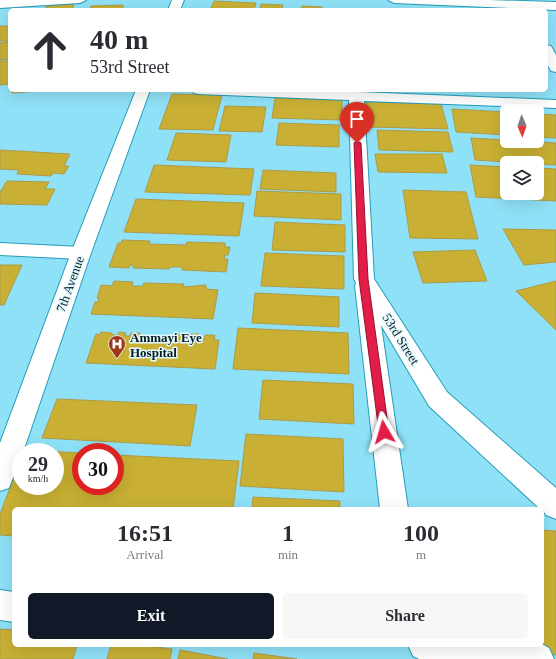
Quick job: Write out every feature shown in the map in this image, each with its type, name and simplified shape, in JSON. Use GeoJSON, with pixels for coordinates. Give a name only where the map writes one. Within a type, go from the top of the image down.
{"type":"FeatureCollection","features":[{"type":"Feature","properties":{"kind":"street"},"geometry":{"type":"LineString","coordinates":[[0,4],[80,0]]}},
{"type":"Feature","properties":{"kind":"street"},"geometry":{"type":"LineString","coordinates":[[394,0],[556,6]]}},
{"type":"Feature","properties":{"kind":"street"},"geometry":{"type":"LineString","coordinates":[[548,53],[556,68]]}},
{"type":"Feature","properties":{"kind":"street","name":"7th Avenue"},"geometry":{"type":"LineString","coordinates":[[0,479],[81,253],[142,92]]}},
{"type":"Feature","properties":{"kind":"street"},"geometry":{"type":"LineString","coordinates":[[244,92],[556,104]]}},
{"type":"Feature","properties":{"kind":"street","name":"53rd Street"},"geometry":{"type":"LineString","coordinates":[[356,97],[364,279],[438,399],[556,506]]}},
{"type":"Feature","properties":{"kind":"street"},"geometry":{"type":"LineString","coordinates":[[0,249],[81,253]]}},
{"type":"Feature","properties":{"kind":"street"},"geometry":{"type":"LineString","coordinates":[[364,279],[394,507]]}},
{"type":"Feature","properties":{"kind":"street"},"geometry":{"type":"LineString","coordinates":[[0,606],[12,607]]}},
{"type":"Feature","properties":{"kind":"street"},"geometry":{"type":"LineString","coordinates":[[440,647],[538,659]]}},
{"type":"Feature","properties":{"kind":"building"},"geometry":{"type":"Polygon","coordinates":[[[214,1],[256,3],[255,8],[211,8],[214,1]]]}},
{"type":"Feature","properties":{"kind":"building"},"geometry":{"type":"Polygon","coordinates":[[[74,4],[73,8],[46,8],[46,6],[74,4]]]}},
{"type":"Feature","properties":{"kind":"building"},"geometry":{"type":"Polygon","coordinates":[[[261,4],[283,5],[282,8],[260,8],[261,4]]]}},
{"type":"Feature","properties":{"kind":"building"},"geometry":{"type":"Polygon","coordinates":[[[123,5],[123,8],[90,8],[91,6],[123,5]]]}},
{"type":"Feature","properties":{"kind":"building"},"geometry":{"type":"Polygon","coordinates":[[[302,6],[322,7],[322,8],[302,8],[302,6]]]}},
{"type":"Feature","properties":{"kind":"building"},"geometry":{"type":"Polygon","coordinates":[[[0,26],[8,26],[8,41],[0,41],[0,26]]]}},
{"type":"Feature","properties":{"kind":"building"},"geometry":{"type":"Polygon","coordinates":[[[8,42],[8,59],[0,60],[0,43],[8,42]]]}},
{"type":"Feature","properties":{"kind":"building"},"geometry":{"type":"Polygon","coordinates":[[[0,61],[8,61],[8,84],[0,85],[0,61]]]}},
{"type":"Feature","properties":{"kind":"building"},"geometry":{"type":"Polygon","coordinates":[[[172,94],[222,95],[213,130],[159,129],[172,94]]]}},
{"type":"Feature","properties":{"kind":"building"},"geometry":{"type":"Polygon","coordinates":[[[275,98],[342,100],[342,120],[272,118],[275,98]]]}},
{"type":"Feature","properties":{"kind":"building"},"geometry":{"type":"Polygon","coordinates":[[[366,102],[441,104],[448,129],[369,127],[366,102]]]}},
{"type":"Feature","properties":{"kind":"building"},"geometry":{"type":"Polygon","coordinates":[[[225,106],[266,107],[262,132],[219,131],[225,106]]]}},
{"type":"Feature","properties":{"kind":"building"},"geometry":{"type":"Polygon","coordinates":[[[452,109],[500,112],[500,135],[456,132],[452,109]]]}},
{"type":"Feature","properties":{"kind":"building"},"geometry":{"type":"Polygon","coordinates":[[[544,114],[556,115],[556,138],[544,137],[544,114]]]}},
{"type":"Feature","properties":{"kind":"building"},"geometry":{"type":"Polygon","coordinates":[[[279,123],[339,125],[339,147],[276,145],[279,123]]]}},
{"type":"Feature","properties":{"kind":"building"},"geometry":{"type":"Polygon","coordinates":[[[377,130],[448,132],[453,152],[379,150],[377,130]]]}},
{"type":"Feature","properties":{"kind":"building"},"geometry":{"type":"Polygon","coordinates":[[[176,133],[231,135],[226,162],[167,160],[176,133]]]}},
{"type":"Feature","properties":{"kind":"building"},"geometry":{"type":"Polygon","coordinates":[[[471,138],[500,140],[500,148],[544,148],[544,142],[556,143],[556,165],[544,164],[544,156],[500,156],[500,162],[475,160],[471,138]]]}},
{"type":"Feature","properties":{"kind":"building"},"geometry":{"type":"Polygon","coordinates":[[[0,150],[70,154],[64,166],[69,166],[64,174],[53,173],[51,176],[17,174],[19,170],[0,169],[0,150]]]}},
{"type":"Feature","properties":{"kind":"building"},"geometry":{"type":"Polygon","coordinates":[[[375,154],[442,154],[447,173],[378,172],[375,154]]]}},
{"type":"Feature","properties":{"kind":"building"},"geometry":{"type":"Polygon","coordinates":[[[154,165],[254,169],[250,195],[145,192],[154,165]]]}},
{"type":"Feature","properties":{"kind":"building"},"geometry":{"type":"Polygon","coordinates":[[[470,165],[500,167],[500,198],[476,197],[470,165]]]}},
{"type":"Feature","properties":{"kind":"building"},"geometry":{"type":"Polygon","coordinates":[[[544,168],[556,169],[556,201],[536,200],[544,200],[544,168]]]}},
{"type":"Feature","properties":{"kind":"building"},"geometry":{"type":"Polygon","coordinates":[[[263,170],[336,173],[336,192],[260,189],[263,170]]]}},
{"type":"Feature","properties":{"kind":"building"},"geometry":{"type":"Polygon","coordinates":[[[7,181],[49,182],[45,189],[55,189],[47,205],[0,204],[0,192],[7,181]]]}},
{"type":"Feature","properties":{"kind":"building"},"geometry":{"type":"Polygon","coordinates":[[[403,190],[466,192],[478,239],[410,238],[403,190]]]}},
{"type":"Feature","properties":{"kind":"building"},"geometry":{"type":"Polygon","coordinates":[[[257,191],[341,194],[341,220],[254,216],[257,191]]]}},
{"type":"Feature","properties":{"kind":"building"},"geometry":{"type":"Polygon","coordinates":[[[136,199],[244,203],[239,236],[124,232],[136,199]]]}},
{"type":"Feature","properties":{"kind":"building"},"geometry":{"type":"Polygon","coordinates":[[[275,222],[345,225],[345,252],[272,250],[275,222]]]}},
{"type":"Feature","properties":{"kind":"building"},"geometry":{"type":"Polygon","coordinates":[[[503,229],[556,230],[556,262],[524,265],[503,229]]]}},
{"type":"Feature","properties":{"kind":"building"},"geometry":{"type":"Polygon","coordinates":[[[122,240],[150,241],[149,244],[186,245],[187,242],[225,243],[225,247],[230,247],[228,255],[225,255],[224,259],[228,259],[226,272],[182,270],[182,267],[169,267],[169,269],[133,268],[134,266],[130,265],[129,268],[109,267],[118,243],[121,243],[122,240]]]}},
{"type":"Feature","properties":{"kind":"building"},"geometry":{"type":"Polygon","coordinates":[[[475,250],[487,281],[423,283],[413,252],[475,250]]]}},
{"type":"Feature","properties":{"kind":"building"},"geometry":{"type":"Polygon","coordinates":[[[265,253],[344,256],[344,289],[261,286],[265,253]]]}},
{"type":"Feature","properties":{"kind":"building"},"geometry":{"type":"Polygon","coordinates":[[[0,265],[22,265],[4,305],[0,305],[0,265]]]}},
{"type":"Feature","properties":{"kind":"building"},"geometry":{"type":"Polygon","coordinates":[[[114,281],[133,282],[132,286],[143,286],[144,283],[184,284],[183,287],[206,285],[206,289],[218,290],[213,319],[91,314],[95,302],[98,302],[99,298],[97,298],[101,285],[112,286],[114,281]]]}},
{"type":"Feature","properties":{"kind":"building"},"geometry":{"type":"Polygon","coordinates":[[[556,281],[556,330],[516,291],[556,281]]]}},
{"type":"Feature","properties":{"kind":"building"},"geometry":{"type":"Polygon","coordinates":[[[255,293],[339,297],[339,327],[252,323],[255,293]]]}},
{"type":"Feature","properties":{"kind":"building"},"geometry":{"type":"Polygon","coordinates":[[[238,328],[348,333],[349,374],[233,369],[238,328]]]}},
{"type":"Feature","properties":{"kind":"building"},"geometry":{"type":"Polygon","coordinates":[[[101,332],[112,333],[112,335],[118,335],[119,332],[126,333],[125,336],[130,336],[131,333],[140,333],[139,336],[174,338],[175,334],[184,335],[183,339],[189,339],[190,334],[199,334],[198,339],[204,340],[205,335],[215,335],[214,340],[219,340],[215,369],[86,363],[96,334],[100,335],[101,332]]]}},
{"type":"Feature","properties":{"kind":"building"},"geometry":{"type":"Polygon","coordinates":[[[263,380],[353,384],[354,424],[259,419],[263,380]]]}},
{"type":"Feature","properties":{"kind":"building"},"geometry":{"type":"Polygon","coordinates":[[[57,399],[197,405],[190,446],[42,438],[57,399]]]}},
{"type":"Feature","properties":{"kind":"building"},"geometry":{"type":"Polygon","coordinates":[[[246,434],[343,439],[344,492],[240,486],[246,434]]]}},
{"type":"Feature","properties":{"kind":"building"},"geometry":{"type":"Polygon","coordinates":[[[64,452],[72,453],[72,495],[124,495],[124,455],[239,461],[233,507],[12,507],[12,536],[0,535],[0,514],[12,483],[12,495],[64,495],[64,452]]]}},
{"type":"Feature","properties":{"kind":"building"},"geometry":{"type":"Polygon","coordinates":[[[253,497],[340,501],[340,507],[252,507],[253,497]]]}},
{"type":"Feature","properties":{"kind":"building"},"geometry":{"type":"Polygon","coordinates":[[[544,530],[556,531],[556,655],[450,647],[544,647],[544,530]]]}},
{"type":"Feature","properties":{"kind":"building"},"geometry":{"type":"Polygon","coordinates":[[[0,629],[12,630],[12,647],[76,647],[73,659],[0,659],[0,629]]]}},
{"type":"Feature","properties":{"kind":"building"},"geometry":{"type":"Polygon","coordinates":[[[110,647],[156,647],[172,649],[170,659],[107,659],[110,647]]]}},
{"type":"Feature","properties":{"kind":"building"},"geometry":{"type":"Polygon","coordinates":[[[180,650],[228,659],[178,659],[180,650]]]}},
{"type":"Feature","properties":{"kind":"building"},"geometry":{"type":"Polygon","coordinates":[[[254,653],[297,659],[253,659],[254,653]]]}},
{"type":"Feature","properties":{"kind":"place","name":"Ammayi Eye Hospital"},"geometry":{"type":"Point","coordinates":[117,359]}},
{"type":"Feature","properties":{"kind":"route"},"geometry":{"type":"LineString","coordinates":[[357,143],[364,279],[384,432]]}}]}
